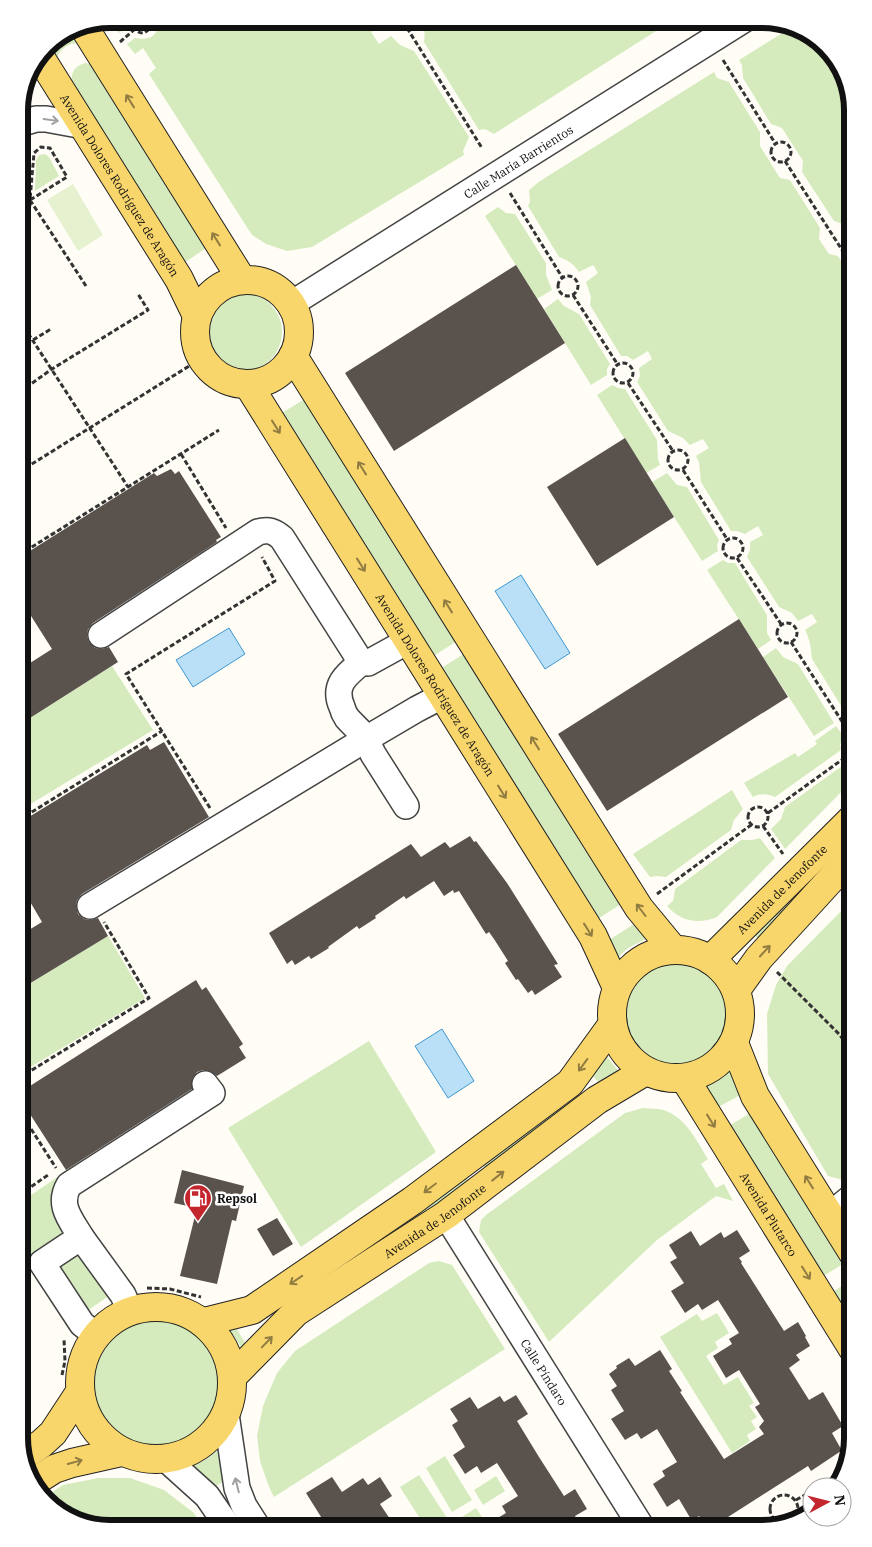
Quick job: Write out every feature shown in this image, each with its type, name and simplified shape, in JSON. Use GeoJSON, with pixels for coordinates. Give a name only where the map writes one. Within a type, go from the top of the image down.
{"type":"FeatureCollection","features":[{"type":"Feature","properties":{"kind":"main road"},"geometry":{"type":"LineString","coordinates":[[86,31],[242,280]]}},
{"type":"Feature","properties":{"kind":"main road","name":"Avenida Dolores Rodríguez de Aragón"},"geometry":{"type":"LineString","coordinates":[[43,62],[179,279],[197,316]]}},
{"type":"Feature","properties":{"kind":"main road"},"geometry":{"type":"LineString","coordinates":[[242,280],[263,282],[280,292],[290,304],[299,326],[299,339],[289,364],[272,378],[249,386],[232,382],[216,374],[202,358],[195,339],[197,316],[206,299],[225,285],[242,280]]}},
{"type":"Feature","properties":{"kind":"main road"},"geometry":{"type":"LineString","coordinates":[[293,356],[639,908],[672,948]]}},
{"type":"Feature","properties":{"kind":"main road","name":"Avenida Dolores Rodríguez de Aragón"},"geometry":{"type":"LineString","coordinates":[[249,386],[593,936],[617,988]]}},
{"type":"Feature","properties":{"kind":"main road","name":"Avenida de Jenofonte"},"geometry":{"type":"LineString","coordinates":[[710,960],[844,827]]}},
{"type":"Feature","properties":{"kind":"main road"},"geometry":{"type":"LineString","coordinates":[[736,990],[759,958],[844,865]]}},
{"type":"Feature","properties":{"kind":"main road"},"geometry":{"type":"LineString","coordinates":[[672,948],[692,950],[710,960],[724,972],[736,990],[740,1016],[734,1044],[726,1056],[708,1071],[685,1079],[668,1080],[644,1072],[623,1053],[612,1025],[611,1014],[617,988],[629,970],[649,956],[672,948]]}},
{"type":"Feature","properties":{"kind":"main road"},"geometry":{"type":"LineString","coordinates":[[203,1310],[224,1346],[233,1376],[226,1414],[212,1436],[191,1452],[166,1459],[143,1459],[121,1452],[93,1427],[80,1392],[82,1362],[96,1335],[118,1315],[147,1306],[203,1310],[252,1310],[412,1201],[570,1082],[612,1025]]}},
{"type":"Feature","properties":{"kind":"main road"},"geometry":{"type":"LineString","coordinates":[[734,1044],[755,1096],[844,1238]]}},
{"type":"Feature","properties":{"kind":"main road","name":"Avenida de Jenofonte"},"geometry":{"type":"LineString","coordinates":[[233,1376],[296,1312],[446,1215],[597,1100],[644,1072]]}},
{"type":"Feature","properties":{"kind":"main road","name":"Avenida Plutarco"},"geometry":{"type":"LineString","coordinates":[[685,1079],[844,1335]]}},
{"type":"Feature","properties":{"kind":"main road"},"geometry":{"type":"LineString","coordinates":[[29,1452],[53,1433],[80,1392]]}},
{"type":"Feature","properties":{"kind":"main road"},"geometry":{"type":"LineString","coordinates":[[39,1479],[54,1469],[72,1463],[121,1452]]}},
{"type":"Feature","properties":{"kind":"street","name":"Calle María Barrientos"},"geometry":{"type":"LineString","coordinates":[[290,304],[731,28]]}},
{"type":"Feature","properties":{"kind":"street"},"geometry":{"type":"LineString","coordinates":[[28,121],[46,119],[84,126]]}},
{"type":"Feature","properties":{"kind":"street"},"geometry":{"type":"LineString","coordinates":[[101,635],[243,541],[258,532],[267,530],[275,532],[282,538],[359,660],[368,663],[408,641]]}},
{"type":"Feature","properties":{"kind":"street"},"geometry":{"type":"LineString","coordinates":[[363,661],[348,674],[339,687],[339,701],[346,717],[361,730],[372,754],[406,806]]}},
{"type":"Feature","properties":{"kind":"street"},"geometry":{"type":"LineString","coordinates":[[96,912],[222,826],[299,792],[366,739],[442,696]]}},
{"type":"Feature","properties":{"kind":"street"},"geometry":{"type":"LineString","coordinates":[[130,1311],[123,1295],[81,1237],[65,1210],[64,1194],[69,1185],[212,1093],[205,1084]]}},
{"type":"Feature","properties":{"kind":"street"},"geometry":{"type":"LineString","coordinates":[[830,1214],[844,1203]]}},
{"type":"Feature","properties":{"kind":"street","name":"Calle Píndaro"},"geometry":{"type":"LineString","coordinates":[[446,1215],[637,1520]]}},
{"type":"Feature","properties":{"kind":"street"},"geometry":{"type":"LineString","coordinates":[[81,1237],[42,1263],[82,1324],[96,1335]]}},
{"type":"Feature","properties":{"kind":"street"},"geometry":{"type":"LineString","coordinates":[[226,1414],[236,1488],[252,1519]]}},
{"type":"Feature","properties":{"kind":"street"},"geometry":{"type":"LineString","coordinates":[[166,1459],[207,1496],[223,1519]]}},
{"type":"Feature","properties":{"kind":"path"},"geometry":{"type":"LineString","coordinates":[[134,28],[139,33],[144,33],[151,28]]}},
{"type":"Feature","properties":{"kind":"path"},"geometry":{"type":"LineString","coordinates":[[398,28],[407,28],[482,148]]}},
{"type":"Feature","properties":{"kind":"path"},"geometry":{"type":"LineString","coordinates":[[723,60],[775,143]]}},
{"type":"Feature","properties":{"kind":"path"},"geometry":{"type":"LineString","coordinates":[[784,142],[790,148],[790,157],[785,162],[774,160],[770,154],[771,148],[775,143],[784,142]]}},
{"type":"Feature","properties":{"kind":"path"},"geometry":{"type":"LineString","coordinates":[[28,242],[30,200],[34,152],[41,147],[50,148],[67,177],[30,200]]}},
{"type":"Feature","properties":{"kind":"path"},"geometry":{"type":"LineString","coordinates":[[785,162],[844,254]]}},
{"type":"Feature","properties":{"kind":"path"},"geometry":{"type":"LineString","coordinates":[[510,193],[562,277]]}},
{"type":"Feature","properties":{"kind":"path"},"geometry":{"type":"LineString","coordinates":[[30,200],[86,286]]}},
{"type":"Feature","properties":{"kind":"path"},"geometry":{"type":"LineString","coordinates":[[571,276],[578,282],[577,291],[573,295],[566,296],[561,293],[558,288],[558,281],[562,277],[571,276]]}},
{"type":"Feature","properties":{"kind":"path"},"geometry":{"type":"LineString","coordinates":[[28,386],[148,310],[138,294]]}},
{"type":"Feature","properties":{"kind":"path"},"geometry":{"type":"LineString","coordinates":[[573,295],[618,365]]}},
{"type":"Feature","properties":{"kind":"path"},"geometry":{"type":"LineString","coordinates":[[33,340],[51,329]]}},
{"type":"Feature","properties":{"kind":"path"},"geometry":{"type":"LineString","coordinates":[[28,332],[128,487]]}},
{"type":"Feature","properties":{"kind":"path"},"geometry":{"type":"LineString","coordinates":[[28,466],[202,358]]}},
{"type":"Feature","properties":{"kind":"path"},"geometry":{"type":"LineString","coordinates":[[622,363],[627,364],[633,370],[634,374],[628,383],[622,384],[616,381],[613,376],[614,369],[618,365],[622,363]]}},
{"type":"Feature","properties":{"kind":"path"},"geometry":{"type":"LineString","coordinates":[[628,383],[673,451]]}},
{"type":"Feature","properties":{"kind":"path"},"geometry":{"type":"LineString","coordinates":[[28,549],[219,430]]}},
{"type":"Feature","properties":{"kind":"path"},"geometry":{"type":"LineString","coordinates":[[682,450],[686,453],[689,461],[683,470],[671,468],[668,462],[669,456],[673,451],[682,450]]}},
{"type":"Feature","properties":{"kind":"path"},"geometry":{"type":"LineString","coordinates":[[181,454],[243,541],[276,581],[126,674],[222,826]]}},
{"type":"Feature","properties":{"kind":"path"},"geometry":{"type":"LineString","coordinates":[[683,470],[727,539]]}},
{"type":"Feature","properties":{"kind":"path"},"geometry":{"type":"LineString","coordinates":[[736,538],[742,545],[742,554],[737,558],[731,559],[725,556],[722,550],[723,544],[727,539],[736,538]]}},
{"type":"Feature","properties":{"kind":"path"},"geometry":{"type":"LineString","coordinates":[[737,558],[781,624]]}},
{"type":"Feature","properties":{"kind":"path"},"geometry":{"type":"LineString","coordinates":[[790,623],[796,629],[796,638],[791,642],[785,643],[776,635],[777,628],[781,624],[790,623]]}},
{"type":"Feature","properties":{"kind":"path"},"geometry":{"type":"LineString","coordinates":[[791,642],[844,723]]}},
{"type":"Feature","properties":{"kind":"path"},"geometry":{"type":"LineString","coordinates":[[28,814],[162,731]]}},
{"type":"Feature","properties":{"kind":"path"},"geometry":{"type":"LineString","coordinates":[[768,813],[844,760]]}},
{"type":"Feature","properties":{"kind":"path"},"geometry":{"type":"LineString","coordinates":[[757,806],[766,809],[769,818],[767,822],[763,826],[756,828],[751,824],[748,819],[748,813],[757,806]]}},
{"type":"Feature","properties":{"kind":"path"},"geometry":{"type":"LineString","coordinates":[[639,908],[751,824]]}},
{"type":"Feature","properties":{"kind":"path"},"geometry":{"type":"LineString","coordinates":[[763,826],[797,874]]}},
{"type":"Feature","properties":{"kind":"path"},"geometry":{"type":"LineString","coordinates":[[28,1073],[150,998],[96,912]]}},
{"type":"Feature","properties":{"kind":"path"},"geometry":{"type":"LineString","coordinates":[[759,958],[782,975],[844,1041]]}},
{"type":"Feature","properties":{"kind":"path"},"geometry":{"type":"LineString","coordinates":[[28,1124],[56,1169]]}},
{"type":"Feature","properties":{"kind":"path"},"geometry":{"type":"LineString","coordinates":[[28,1189],[49,1174]]}},
{"type":"Feature","properties":{"kind":"path"},"geometry":{"type":"LineString","coordinates":[[147,1288],[170,1289],[203,1310]]}},
{"type":"Feature","properties":{"kind":"path"},"geometry":{"type":"LineString","coordinates":[[774,1519],[770,1508],[772,1501],[777,1496],[784,1494],[791,1496],[796,1500],[798,1511]]}},
{"type":"Feature","properties":{"kind":"path"},"geometry":{"type":"LineString","coordinates":[[796,1500],[802,1497]]}},
{"type":"Feature","properties":{"kind":"green space"},"geometry":{"type":"Polygon","coordinates":[[[116,28],[126,28],[119,33],[116,28]]]}},
{"type":"Feature","properties":{"kind":"green space"},"geometry":{"type":"Polygon","coordinates":[[[377,28],[371,32],[379,44],[391,36],[400,45],[414,51],[469,137],[463,151],[464,155],[312,247],[287,251],[266,244],[252,235],[149,74],[156,68],[143,48],[135,54],[127,44],[135,38],[145,39],[153,36],[157,29],[377,28]]]}},
{"type":"Feature","properties":{"kind":"green space"},"geometry":{"type":"Polygon","coordinates":[[[424,28],[661,28],[494,134],[485,129],[479,130],[424,42],[424,28]]]}},
{"type":"Feature","properties":{"kind":"green space"},"geometry":{"type":"Polygon","coordinates":[[[786,31],[808,41],[831,64],[842,88],[844,99],[844,226],[834,221],[802,172],[803,161],[782,128],[771,124],[743,78],[742,65],[739,60],[786,31]]]}},
{"type":"Feature","properties":{"kind":"green space"},"geometry":{"type":"Polygon","coordinates":[[[76,35],[81,43],[66,46],[56,59],[51,51],[76,35]]]}},
{"type":"Feature","properties":{"kind":"green space"},"geometry":{"type":"Polygon","coordinates":[[[85,63],[91,64],[209,246],[184,263],[71,84],[74,70],[85,63]]]}},
{"type":"Feature","properties":{"kind":"green space"},"geometry":{"type":"Polygon","coordinates":[[[714,72],[717,78],[729,82],[760,132],[760,146],[780,178],[790,180],[820,228],[819,239],[829,254],[838,256],[844,266],[844,711],[812,659],[811,648],[805,630],[817,622],[812,614],[798,621],[792,613],[779,607],[747,557],[750,550],[750,542],[763,535],[758,526],[745,534],[731,531],[701,482],[699,462],[696,456],[709,448],[703,439],[690,445],[683,438],[668,431],[637,382],[640,376],[639,368],[652,359],[648,351],[633,360],[627,356],[621,356],[590,305],[591,297],[586,282],[598,273],[593,265],[579,272],[565,259],[559,257],[528,206],[530,202],[529,190],[540,181],[714,72]]]}},
{"type":"Feature","properties":{"kind":"green space"},"geometry":{"type":"Polygon","coordinates":[[[45,154],[49,157],[59,176],[35,191],[36,160],[39,155],[45,154]]]}},
{"type":"Feature","properties":{"kind":"green space"},"geometry":{"type":"Polygon","coordinates":[[[73,184],[103,235],[78,251],[47,200],[73,184]]]}},
{"type":"Feature","properties":{"kind":"green space"},"geometry":{"type":"Polygon","coordinates":[[[498,207],[506,213],[515,214],[546,263],[546,275],[552,290],[537,299],[485,216],[498,207]]]}},
{"type":"Feature","properties":{"kind":"green space"},"geometry":{"type":"Polygon","coordinates":[[[243,293],[258,296],[270,305],[279,317],[282,332],[279,347],[270,359],[258,368],[243,371],[228,368],[216,359],[207,347],[204,332],[207,317],[216,305],[228,296],[243,293]]]}},
{"type":"Feature","properties":{"kind":"green space"},"geometry":{"type":"Polygon","coordinates":[[[558,299],[564,306],[579,314],[610,364],[607,369],[607,375],[591,385],[544,309],[558,299]]]}},
{"type":"Feature","properties":{"kind":"green space"},"geometry":{"type":"Polygon","coordinates":[[[612,385],[625,389],[657,440],[660,465],[646,473],[597,395],[612,385]]]}},
{"type":"Feature","properties":{"kind":"green space"},"geometry":{"type":"Polygon","coordinates":[[[305,399],[457,641],[432,657],[280,414],[305,399]]]}},
{"type":"Feature","properties":{"kind":"green space"},"geometry":{"type":"Polygon","coordinates":[[[667,473],[677,485],[687,487],[719,540],[717,545],[718,551],[702,561],[652,482],[667,473]]]}},
{"type":"Feature","properties":{"kind":"green space"},"geometry":{"type":"Polygon","coordinates":[[[723,560],[728,563],[735,563],[767,615],[767,633],[771,640],[758,649],[707,570],[723,560]]]}},
{"type":"Feature","properties":{"kind":"green space"},"geometry":{"type":"Polygon","coordinates":[[[776,648],[783,657],[798,664],[834,723],[814,736],[763,657],[776,648]]]}},
{"type":"Feature","properties":{"kind":"green space"},"geometry":{"type":"Polygon","coordinates":[[[465,653],[621,904],[596,920],[440,669],[465,653]]]}},
{"type":"Feature","properties":{"kind":"green space"},"geometry":{"type":"Polygon","coordinates":[[[112,666],[153,730],[28,806],[28,719],[112,666]]]}},
{"type":"Feature","properties":{"kind":"green space"},"geometry":{"type":"Polygon","coordinates":[[[836,726],[844,737],[840,744],[841,750],[775,797],[764,794],[753,797],[744,783],[795,753],[798,757],[817,744],[815,741],[836,726]]]}},
{"type":"Feature","properties":{"kind":"green space"},"geometry":{"type":"Polygon","coordinates":[[[844,765],[844,789],[785,849],[771,829],[781,819],[785,807],[844,765]]]}},
{"type":"Feature","properties":{"kind":"green space"},"geometry":{"type":"Polygon","coordinates":[[[732,790],[743,809],[734,820],[731,830],[666,877],[650,877],[633,854],[732,790]]]}},
{"type":"Feature","properties":{"kind":"green space"},"geometry":{"type":"Polygon","coordinates":[[[760,838],[775,858],[717,917],[703,921],[690,920],[678,915],[667,906],[673,901],[675,889],[741,840],[760,838]]]}},
{"type":"Feature","properties":{"kind":"green space"},"geometry":{"type":"Polygon","coordinates":[[[844,841],[844,853],[760,940],[753,934],[844,841]]]}},
{"type":"Feature","properties":{"kind":"green space"},"geometry":{"type":"Polygon","coordinates":[[[844,908],[843,1180],[828,1176],[768,1074],[767,1014],[776,985],[787,966],[844,908]]]}},
{"type":"Feature","properties":{"kind":"green space"},"geometry":{"type":"Polygon","coordinates":[[[634,924],[646,939],[628,948],[614,961],[609,940],[634,924]]]}},
{"type":"Feature","properties":{"kind":"green space"},"geometry":{"type":"Polygon","coordinates":[[[108,936],[145,998],[28,1069],[28,985],[108,936]]]}},
{"type":"Feature","properties":{"kind":"green space"},"geometry":{"type":"Polygon","coordinates":[[[673,960],[694,964],[711,976],[723,993],[727,1014],[723,1035],[711,1052],[694,1064],[673,1068],[652,1064],[635,1052],[623,1035],[619,1014],[623,993],[635,976],[652,964],[673,960]]]}},
{"type":"Feature","properties":{"kind":"green space"},"geometry":{"type":"Polygon","coordinates":[[[369,1041],[436,1152],[301,1247],[228,1128],[369,1041]]]}},
{"type":"Feature","properties":{"kind":"green space"},"geometry":{"type":"Polygon","coordinates":[[[604,1053],[620,1073],[600,1084],[591,1074],[604,1053]]]}},
{"type":"Feature","properties":{"kind":"green space"},"geometry":{"type":"Polygon","coordinates":[[[733,1067],[742,1094],[715,1109],[701,1089],[733,1067]]]}},
{"type":"Feature","properties":{"kind":"green space"},"geometry":{"type":"Polygon","coordinates":[[[576,1091],[582,1098],[488,1171],[482,1164],[576,1091]]]}},
{"type":"Feature","properties":{"kind":"green space"},"geometry":{"type":"Polygon","coordinates":[[[643,1108],[658,1109],[671,1113],[690,1130],[708,1159],[701,1164],[716,1188],[724,1184],[733,1201],[716,1196],[657,1240],[549,1342],[479,1232],[481,1220],[625,1113],[643,1108]]]}},
{"type":"Feature","properties":{"kind":"green space"},"geometry":{"type":"Polygon","coordinates":[[[752,1112],[844,1259],[844,1263],[822,1277],[727,1127],[752,1112]]]}},
{"type":"Feature","properties":{"kind":"green space"},"geometry":{"type":"Polygon","coordinates":[[[62,1174],[56,1183],[52,1197],[56,1209],[69,1229],[29,1258],[28,1256],[28,1197],[62,1174]]]}},
{"type":"Feature","properties":{"kind":"green space"},"geometry":{"type":"Polygon","coordinates":[[[465,1176],[471,1183],[411,1227],[405,1220],[465,1176]]]}},
{"type":"Feature","properties":{"kind":"green space"},"geometry":{"type":"Polygon","coordinates":[[[81,1247],[113,1293],[84,1313],[52,1268],[81,1247]]]}},
{"type":"Feature","properties":{"kind":"green space"},"geometry":{"type":"Polygon","coordinates":[[[439,1261],[452,1265],[505,1349],[274,1497],[260,1461],[257,1436],[263,1406],[277,1373],[295,1351],[429,1263],[439,1261]]]}},
{"type":"Feature","properties":{"kind":"green space"},"geometry":{"type":"Polygon","coordinates":[[[844,1285],[844,1314],[831,1293],[844,1285]]]}},
{"type":"Feature","properties":{"kind":"green space"},"geometry":{"type":"Polygon","coordinates":[[[717,1313],[729,1333],[715,1342],[718,1348],[706,1356],[724,1385],[738,1377],[754,1403],[749,1406],[757,1417],[751,1421],[756,1429],[747,1435],[750,1441],[732,1453],[660,1337],[697,1314],[702,1321],[717,1313]]]}},
{"type":"Feature","properties":{"kind":"green space"},"geometry":{"type":"Polygon","coordinates":[[[157,1318],[181,1323],[202,1337],[216,1358],[221,1382],[216,1406],[202,1427],[181,1441],[157,1446],[133,1441],[112,1427],[98,1406],[93,1382],[98,1358],[112,1337],[133,1323],[157,1318]]]}},
{"type":"Feature","properties":{"kind":"green space"},"geometry":{"type":"Polygon","coordinates":[[[234,1324],[248,1348],[243,1356],[240,1345],[227,1326],[234,1324]]]}},
{"type":"Feature","properties":{"kind":"green space"},"geometry":{"type":"Polygon","coordinates":[[[217,1451],[223,1482],[214,1487],[189,1467],[205,1460],[217,1451]]]}},
{"type":"Feature","properties":{"kind":"green space"},"geometry":{"type":"Polygon","coordinates":[[[445,1456],[472,1500],[452,1512],[426,1468],[445,1456]]]}},
{"type":"Feature","properties":{"kind":"green space"},"geometry":{"type":"Polygon","coordinates":[[[419,1475],[447,1518],[421,1519],[400,1487],[419,1475]]]}},
{"type":"Feature","properties":{"kind":"green space"},"geometry":{"type":"Polygon","coordinates":[[[496,1476],[505,1491],[483,1505],[474,1490],[496,1476]]]}},
{"type":"Feature","properties":{"kind":"green space"},"geometry":{"type":"Polygon","coordinates":[[[98,1478],[130,1478],[164,1490],[194,1513],[198,1519],[93,1518],[64,1506],[50,1494],[63,1485],[98,1478]]]}},
{"type":"Feature","properties":{"kind":"green space"},"geometry":{"type":"Polygon","coordinates":[[[476,1508],[484,1520],[458,1520],[476,1508]]]}},
{"type":"Feature","properties":{"kind":"water"},"geometry":{"type":"Polygon","coordinates":[[[521,575],[570,653],[545,669],[495,591],[521,575]]]}},
{"type":"Feature","properties":{"kind":"water"},"geometry":{"type":"Polygon","coordinates":[[[229,628],[245,654],[193,687],[176,660],[229,628]]]}},
{"type":"Feature","properties":{"kind":"water"},"geometry":{"type":"Polygon","coordinates":[[[442,1029],[474,1081],[448,1098],[415,1046],[442,1029]]]}},
{"type":"Feature","properties":{"kind":"building"},"geometry":{"type":"Polygon","coordinates":[[[516,265],[565,343],[394,451],[345,373],[516,265]]]}},
{"type":"Feature","properties":{"kind":"building"},"geometry":{"type":"Polygon","coordinates":[[[625,438],[674,517],[597,566],[547,487],[625,438]]]}},
{"type":"Feature","properties":{"kind":"building"},"geometry":{"type":"Polygon","coordinates":[[[171,469],[175,474],[179,471],[221,537],[216,540],[217,542],[93,623],[88,629],[87,636],[89,642],[95,648],[109,647],[118,662],[28,719],[28,664],[52,649],[28,611],[28,552],[154,473],[157,476],[171,469]]]}},
{"type":"Feature","properties":{"kind":"building"},"geometry":{"type":"Polygon","coordinates":[[[739,619],[788,697],[607,811],[558,734],[739,619]]]}},
{"type":"Feature","properties":{"kind":"building"},"geometry":{"type":"Polygon","coordinates":[[[164,742],[209,817],[82,894],[77,900],[78,914],[84,919],[98,918],[108,936],[28,985],[28,931],[42,922],[28,898],[28,818],[147,745],[150,750],[164,742]]]}},
{"type":"Feature","properties":{"kind":"building"},"geometry":{"type":"Polygon","coordinates":[[[470,836],[474,842],[476,841],[507,883],[558,964],[554,965],[562,977],[535,995],[532,990],[528,993],[518,979],[516,980],[505,963],[508,961],[494,939],[489,932],[486,934],[459,891],[454,893],[453,890],[444,896],[434,881],[406,899],[404,896],[375,916],[376,918],[359,929],[357,926],[329,948],[311,959],[309,956],[295,965],[292,960],[287,964],[269,933],[411,844],[421,857],[445,842],[450,848],[470,836]]]}},
{"type":"Feature","properties":{"kind":"building"},"geometry":{"type":"Polygon","coordinates":[[[196,980],[202,990],[206,987],[243,1044],[239,1047],[246,1058],[217,1076],[210,1071],[203,1070],[197,1072],[192,1079],[192,1089],[66,1170],[28,1111],[28,1087],[196,980]]]}},
{"type":"Feature","properties":{"kind":"building"},"geometry":{"type":"Polygon","coordinates":[[[182,1170],[244,1186],[236,1221],[232,1220],[217,1284],[180,1276],[197,1208],[174,1203],[182,1170]]]}},
{"type":"Feature","properties":{"kind":"building"},"geometry":{"type":"Polygon","coordinates":[[[277,1218],[293,1244],[273,1256],[257,1229],[277,1218]]]}},
{"type":"Feature","properties":{"kind":"building"},"geometry":{"type":"Polygon","coordinates":[[[737,1230],[750,1251],[739,1258],[741,1263],[784,1331],[798,1322],[806,1336],[810,1346],[796,1355],[800,1360],[789,1368],[809,1400],[823,1392],[843,1426],[832,1433],[841,1451],[811,1471],[808,1466],[723,1520],[701,1520],[699,1516],[691,1520],[679,1499],[667,1507],[653,1484],[665,1476],[662,1471],[677,1462],[657,1429],[641,1439],[637,1433],[625,1440],[611,1419],[624,1411],[611,1390],[617,1386],[609,1374],[617,1368],[616,1366],[629,1358],[635,1366],[660,1350],[672,1369],[669,1371],[682,1391],[680,1392],[724,1459],[764,1434],[759,1427],[764,1421],[755,1407],[760,1404],[739,1370],[726,1378],[713,1356],[732,1344],[729,1339],[739,1333],[718,1300],[702,1310],[698,1304],[685,1313],[671,1291],[684,1283],[670,1262],[677,1258],[669,1245],[691,1231],[700,1246],[721,1232],[724,1238],[737,1230]]]}},
{"type":"Feature","properties":{"kind":"building"},"geometry":{"type":"Polygon","coordinates":[[[516,1395],[528,1414],[517,1421],[539,1457],[564,1496],[575,1489],[587,1509],[575,1516],[577,1520],[495,1520],[506,1513],[502,1506],[518,1496],[497,1463],[481,1473],[477,1466],[465,1474],[453,1455],[465,1447],[452,1425],[458,1421],[450,1409],[470,1397],[478,1409],[500,1396],[504,1402],[516,1395]]]}},
{"type":"Feature","properties":{"kind":"building"},"geometry":{"type":"Polygon","coordinates":[[[332,1477],[342,1492],[363,1478],[368,1485],[380,1477],[392,1496],[380,1504],[390,1519],[323,1519],[306,1493],[332,1477]]]}},
{"type":"Feature","properties":{"kind":"place","name":"Repsol"},"geometry":{"type":"Point","coordinates":[198,1222]}}]}
